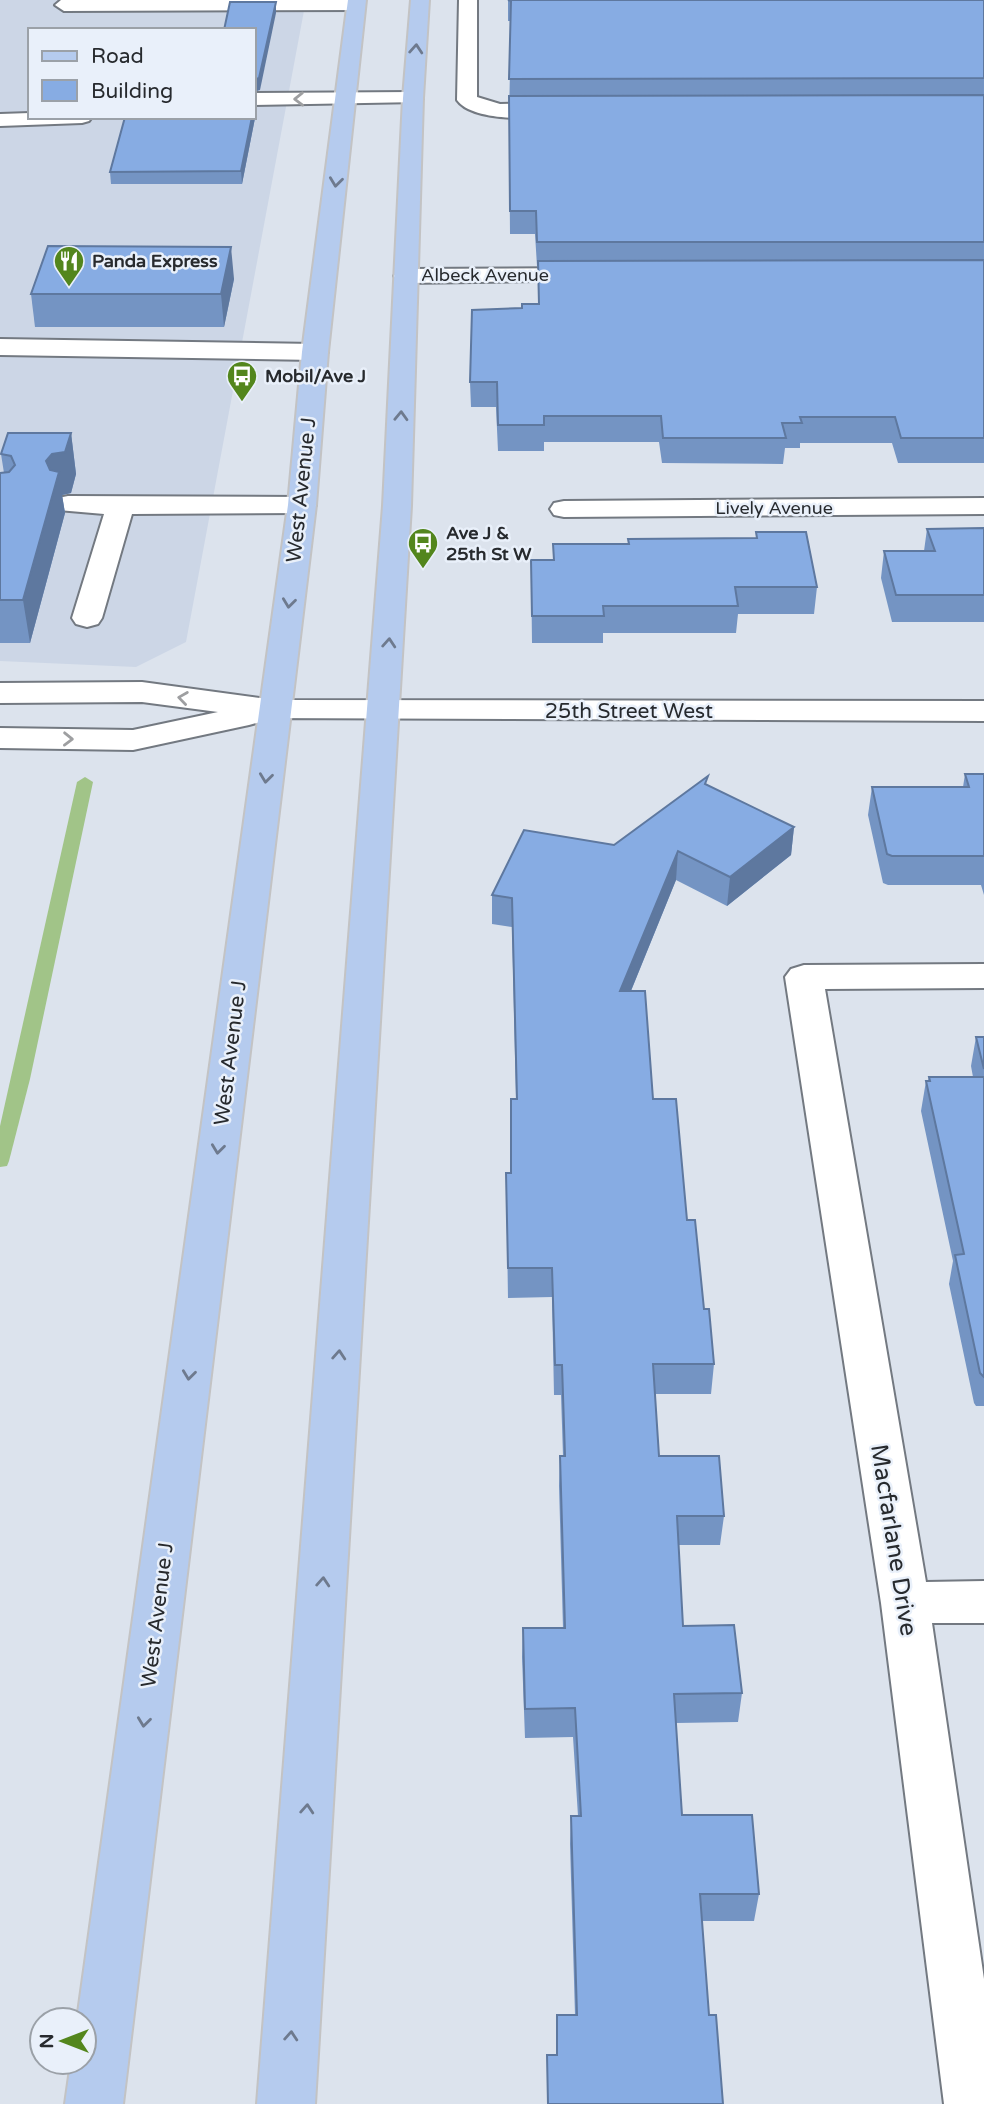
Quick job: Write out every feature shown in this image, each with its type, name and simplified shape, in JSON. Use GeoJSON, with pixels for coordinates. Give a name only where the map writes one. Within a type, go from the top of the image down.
{"type":"FeatureCollection","features":[{"type":"Feature","properties":{"kind":"main road"},"geometry":{"type":"LineString","coordinates":[[286,2104],[397,506],[419,0]]}},
{"type":"Feature","properties":{"kind":"main road","name":"West Avenue J"},"geometry":{"type":"LineString","coordinates":[[94,2104],[302,505],[315,352],[356,3]]}},
{"type":"Feature","properties":{"kind":"street"},"geometry":{"type":"LineString","coordinates":[[468,0],[467,100],[476,106],[489,109],[588,109]]}},
{"type":"Feature","properties":{"kind":"street"},"geometry":{"type":"LineString","coordinates":[[64,5],[356,3]]}},
{"type":"Feature","properties":{"kind":"street"},"geometry":{"type":"LineString","coordinates":[[256,99],[344,106],[413,106]]}},
{"type":"Feature","properties":{"kind":"street"},"geometry":{"type":"LineString","coordinates":[[0,104],[28,103]]}},
{"type":"Feature","properties":{"kind":"street"},"geometry":{"type":"LineString","coordinates":[[256,115],[344,106]]}},
{"type":"Feature","properties":{"kind":"street"},"geometry":{"type":"LineString","coordinates":[[0,120],[28,119]]}},
{"type":"Feature","properties":{"kind":"street","name":"Albeck Avenue"},"geometry":{"type":"LineString","coordinates":[[406,276],[612,275]]}},
{"type":"Feature","properties":{"kind":"street"},"geometry":{"type":"LineString","coordinates":[[0,347],[315,352]]}},
{"type":"Feature","properties":{"kind":"street"},"geometry":{"type":"LineString","coordinates":[[68,504],[302,505]]}},
{"type":"Feature","properties":{"kind":"street"},"geometry":{"type":"LineString","coordinates":[[87,618],[120,506]]}},
{"type":"Feature","properties":{"kind":"street","name":"Lively Avenue"},"geometry":{"type":"LineString","coordinates":[[564,509],[984,506]]}},
{"type":"Feature","properties":{"kind":"street","name":"25th Street West"},"geometry":{"type":"LineString","coordinates":[[0,693],[142,692],[275,710],[984,711]]}},
{"type":"Feature","properties":{"kind":"street","name":"25th Street West"},"geometry":{"type":"LineString","coordinates":[[0,738],[133,740],[275,710]]}},
{"type":"Feature","properties":{"kind":"street","name":"Macfarlane Drive"},"geometry":{"type":"LineString","coordinates":[[974,2104],[905,1603],[804,977],[984,975]]}},
{"type":"Feature","properties":{"kind":"street"},"geometry":{"type":"LineString","coordinates":[[905,1603],[984,1602]]}},
{"type":"Feature","properties":{"kind":"shaded area"},"geometry":{"type":"Polygon","coordinates":[[[0,0],[306,0],[186,642],[136,667],[0,661],[0,0]]]}},
{"type":"Feature","properties":{"kind":"building"},"geometry":{"type":"Polygon","coordinates":[[[508,0],[984,0],[984,78],[509,79],[511,1],[508,0]]]}},
{"type":"Feature","properties":{"kind":"building"},"geometry":{"type":"Polygon","coordinates":[[[230,2],[276,2],[259,78],[256,79],[256,28],[224,28],[230,2]]]}},
{"type":"Feature","properties":{"kind":"building"},"geometry":{"type":"Polygon","coordinates":[[[984,95],[984,242],[537,242],[536,211],[510,211],[509,96],[984,95]]]}},
{"type":"Feature","properties":{"kind":"building"},"geometry":{"type":"Polygon","coordinates":[[[124,119],[252,119],[241,171],[110,172],[124,119]]]}},
{"type":"Feature","properties":{"kind":"building"},"geometry":{"type":"Polygon","coordinates":[[[48,246],[231,247],[221,294],[31,294],[48,246]]]}},
{"type":"Feature","properties":{"kind":"building"},"geometry":{"type":"Polygon","coordinates":[[[984,260],[984,438],[901,438],[895,417],[800,417],[802,423],[782,423],[786,438],[663,438],[661,416],[544,416],[544,425],[498,425],[497,382],[470,382],[472,310],[522,308],[522,304],[539,304],[538,261],[984,260]]]}},
{"type":"Feature","properties":{"kind":"building"},"geometry":{"type":"Polygon","coordinates":[[[8,433],[71,433],[65,452],[52,454],[46,461],[50,470],[59,472],[23,600],[0,600],[0,473],[9,472],[15,465],[11,456],[1,454],[8,433]]]}},
{"type":"Feature","properties":{"kind":"building"},"geometry":{"type":"Polygon","coordinates":[[[984,528],[984,595],[896,595],[884,551],[935,551],[927,529],[984,528]]]}},
{"type":"Feature","properties":{"kind":"building"},"geometry":{"type":"Polygon","coordinates":[[[756,532],[806,532],[817,587],[735,587],[738,606],[603,606],[604,616],[532,616],[531,560],[554,560],[553,544],[629,544],[628,539],[757,538],[756,532]]]}},
{"type":"Feature","properties":{"kind":"building"},"geometry":{"type":"Polygon","coordinates":[[[965,774],[984,774],[984,856],[887,854],[872,787],[969,787],[965,774]]]}},
{"type":"Feature","properties":{"kind":"building"},"geometry":{"type":"Polygon","coordinates":[[[708,776],[705,784],[794,827],[730,877],[678,851],[620,991],[645,991],[653,1099],[676,1099],[687,1220],[695,1220],[704,1309],[709,1309],[714,1364],[653,1364],[659,1456],[719,1456],[724,1516],[677,1516],[683,1626],[734,1625],[742,1693],[674,1694],[682,1815],[752,1815],[759,1894],[700,1894],[709,2015],[716,2015],[723,2104],[548,2104],[547,2055],[557,2055],[557,2015],[577,2015],[571,1816],[581,1816],[575,1708],[525,1709],[523,1628],[565,1628],[560,1456],[565,1456],[562,1365],[555,1365],[552,1268],[508,1268],[506,1173],[511,1173],[511,1099],[517,1099],[512,898],[492,895],[524,830],[614,845],[708,776]]]}},
{"type":"Feature","properties":{"kind":"building"},"geometry":{"type":"Polygon","coordinates":[[[976,1037],[984,1037],[984,1069],[976,1037]]]}},
{"type":"Feature","properties":{"kind":"building"},"geometry":{"type":"Polygon","coordinates":[[[929,1077],[984,1077],[984,1377],[980,1373],[955,1255],[964,1254],[926,1081],[930,1081],[929,1077]]]}},
{"type":"Feature","properties":{"kind":"waterway"},"geometry":{"type":"LineString","coordinates":[[0,1161],[21,1079],[85,782]]}},
{"type":"Feature","properties":{"kind":"place","name":"Panda Express"},"geometry":{"type":"Point","coordinates":[69,288]}},
{"type":"Feature","properties":{"kind":"place","name":"Mobil/Ave J"},"geometry":{"type":"Point","coordinates":[242,403]}},
{"type":"Feature","properties":{"kind":"place","name":"Ave J & 25th St W"},"geometry":{"type":"Point","coordinates":[423,570]}}]}
